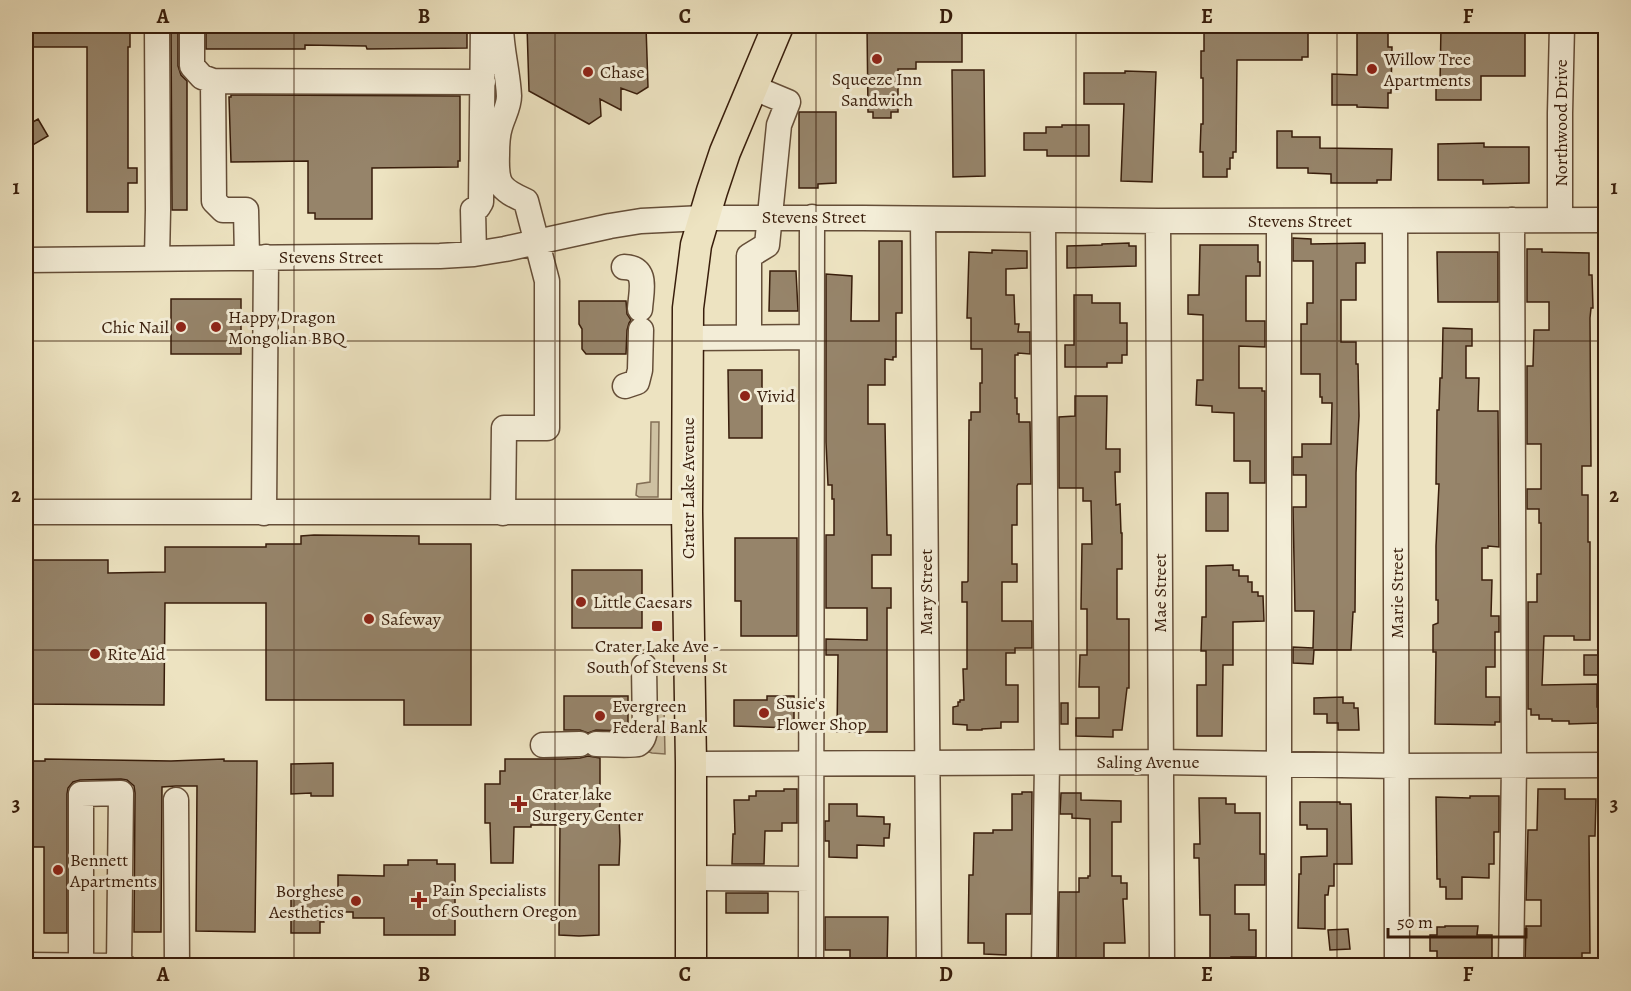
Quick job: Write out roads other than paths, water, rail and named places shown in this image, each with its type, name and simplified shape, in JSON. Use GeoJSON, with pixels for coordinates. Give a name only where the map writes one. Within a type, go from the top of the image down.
{"type":"FeatureCollection","features":[{"type":"Feature","properties":{"kind":"main road","name":"Crater Lake Avenue"},"geometry":{"type":"LineString","coordinates":[[691,966],[692,764],[687,512],[688,308],[696,245],[725,152],[778,26]]}},
{"type":"Feature","properties":{"kind":"street"},"geometry":{"type":"LineString","coordinates":[[157,26],[157,258]]}},
{"type":"Feature","properties":{"kind":"street"},"geometry":{"type":"LineString","coordinates":[[192,26],[192,66],[202,77],[213,81],[483,82]]}},
{"type":"Feature","properties":{"kind":"street"},"geometry":{"type":"LineString","coordinates":[[474,254],[473,210],[481,202],[483,26]]}},
{"type":"Feature","properties":{"kind":"street"},"geometry":{"type":"LineString","coordinates":[[501,26],[509,94],[508,106],[498,132],[496,170],[503,188],[526,201],[547,281],[547,428],[504,428],[503,513]]}},
{"type":"Feature","properties":{"kind":"street","name":"Northwood Drive"},"geometry":{"type":"LineString","coordinates":[[1560,220],[1562,26]]}},
{"type":"Feature","properties":{"kind":"street"},"geometry":{"type":"LineString","coordinates":[[213,81],[214,201],[223,210],[246,210],[256,257],[264,513]]}},
{"type":"Feature","properties":{"kind":"street"},"geometry":{"type":"LineString","coordinates":[[749,337],[749,255],[767,245],[777,158],[778,125],[788,102],[752,87]]}},
{"type":"Feature","properties":{"kind":"street"},"geometry":{"type":"LineString","coordinates":[[811,966],[812,217]]}},
{"type":"Feature","properties":{"kind":"street","name":"Stevens Street"},"geometry":{"type":"LineString","coordinates":[[26,260],[474,254],[641,221],[704,218],[812,217],[1043,221],[1605,220]]}},
{"type":"Feature","properties":{"kind":"street","name":"Mary Street"},"geometry":{"type":"LineString","coordinates":[[923,219],[929,966]]}},
{"type":"Feature","properties":{"kind":"street"},"geometry":{"type":"LineString","coordinates":[[1511,966],[1514,765],[1512,220]]}},
{"type":"Feature","properties":{"kind":"street"},"geometry":{"type":"LineString","coordinates":[[1043,221],[1047,762],[1044,966]]}},
{"type":"Feature","properties":{"kind":"street","name":"Mae Street"},"geometry":{"type":"LineString","coordinates":[[1158,221],[1162,966]]}},
{"type":"Feature","properties":{"kind":"street"},"geometry":{"type":"LineString","coordinates":[[1279,221],[1279,966]]}},
{"type":"Feature","properties":{"kind":"street","name":"Marie Street"},"geometry":{"type":"LineString","coordinates":[[1395,221],[1397,966]]}},
{"type":"Feature","properties":{"kind":"street"},"geometry":{"type":"LineString","coordinates":[[631,384],[640,370],[649,298],[633,275]]}},
{"type":"Feature","properties":{"kind":"street"},"geometry":{"type":"LineString","coordinates":[[688,338],[811,337]]}},
{"type":"Feature","properties":{"kind":"street"},"geometry":{"type":"LineString","coordinates":[[26,512],[687,512]]}},
{"type":"Feature","properties":{"kind":"street"},"geometry":{"type":"LineString","coordinates":[[543,745],[632,745],[639,743],[644,738],[645,731],[644,666]]}},
{"type":"Feature","properties":{"kind":"street","name":"Saling Avenue"},"geometry":{"type":"LineString","coordinates":[[692,764],[1161,762],[1398,766],[1605,765]]}},
{"type":"Feature","properties":{"kind":"street"},"geometry":{"type":"LineString","coordinates":[[81,965],[81,794],[122,794],[119,965]]}},
{"type":"Feature","properties":{"kind":"street"},"geometry":{"type":"LineString","coordinates":[[176,800],[177,966]]}},
{"type":"Feature","properties":{"kind":"street"},"geometry":{"type":"LineString","coordinates":[[692,878],[811,879]]}},
{"type":"Feature","properties":{"kind":"street"},"geometry":{"type":"LineString","coordinates":[[26,965],[124,966]]}},
{"type":"Feature","properties":{"kind":"place","name":"Squeeze Inn Sandwich"},"geometry":{"type":"Point","coordinates":[877,59]}},
{"type":"Feature","properties":{"kind":"place","name":"Willow Tree Apartments"},"geometry":{"type":"Point","coordinates":[1372,69]}},
{"type":"Feature","properties":{"kind":"place","name":"Chase"},"geometry":{"type":"Point","coordinates":[588,72]}},
{"type":"Feature","properties":{"kind":"place","name":"Chic Nail"},"geometry":{"type":"Point","coordinates":[181,327]}},
{"type":"Feature","properties":{"kind":"place","name":"Happy Dragon Mongolian BBQ"},"geometry":{"type":"Point","coordinates":[216,327]}},
{"type":"Feature","properties":{"kind":"place","name":"Vivid"},"geometry":{"type":"Point","coordinates":[745,396]}},
{"type":"Feature","properties":{"kind":"place","name":"Little Caesars"},"geometry":{"type":"Point","coordinates":[581,602]}},
{"type":"Feature","properties":{"kind":"place","name":"Safeway"},"geometry":{"type":"Point","coordinates":[369,619]}},
{"type":"Feature","properties":{"kind":"place","name":"Crater Lake Ave - South of Stevens St"},"geometry":{"type":"Point","coordinates":[657,626]}},
{"type":"Feature","properties":{"kind":"place","name":"Rite Aid"},"geometry":{"type":"Point","coordinates":[95,654]}},
{"type":"Feature","properties":{"kind":"place","name":"Susie's Flower Shop"},"geometry":{"type":"Point","coordinates":[764,713]}},
{"type":"Feature","properties":{"kind":"place","name":"Evergreen Federal Bank"},"geometry":{"type":"Point","coordinates":[600,716]}},
{"type":"Feature","properties":{"kind":"place","name":"Crater lake Surgery Center"},"geometry":{"type":"Point","coordinates":[519,804]}},
{"type":"Feature","properties":{"kind":"place","name":"Bennett Apartments"},"geometry":{"type":"Point","coordinates":[58,870]}},
{"type":"Feature","properties":{"kind":"place","name":"Pain Specialists of Southern Oregon"},"geometry":{"type":"Point","coordinates":[419,900]}},
{"type":"Feature","properties":{"kind":"place","name":"Borghese Aesthetics"},"geometry":{"type":"Point","coordinates":[356,901]}}]}
